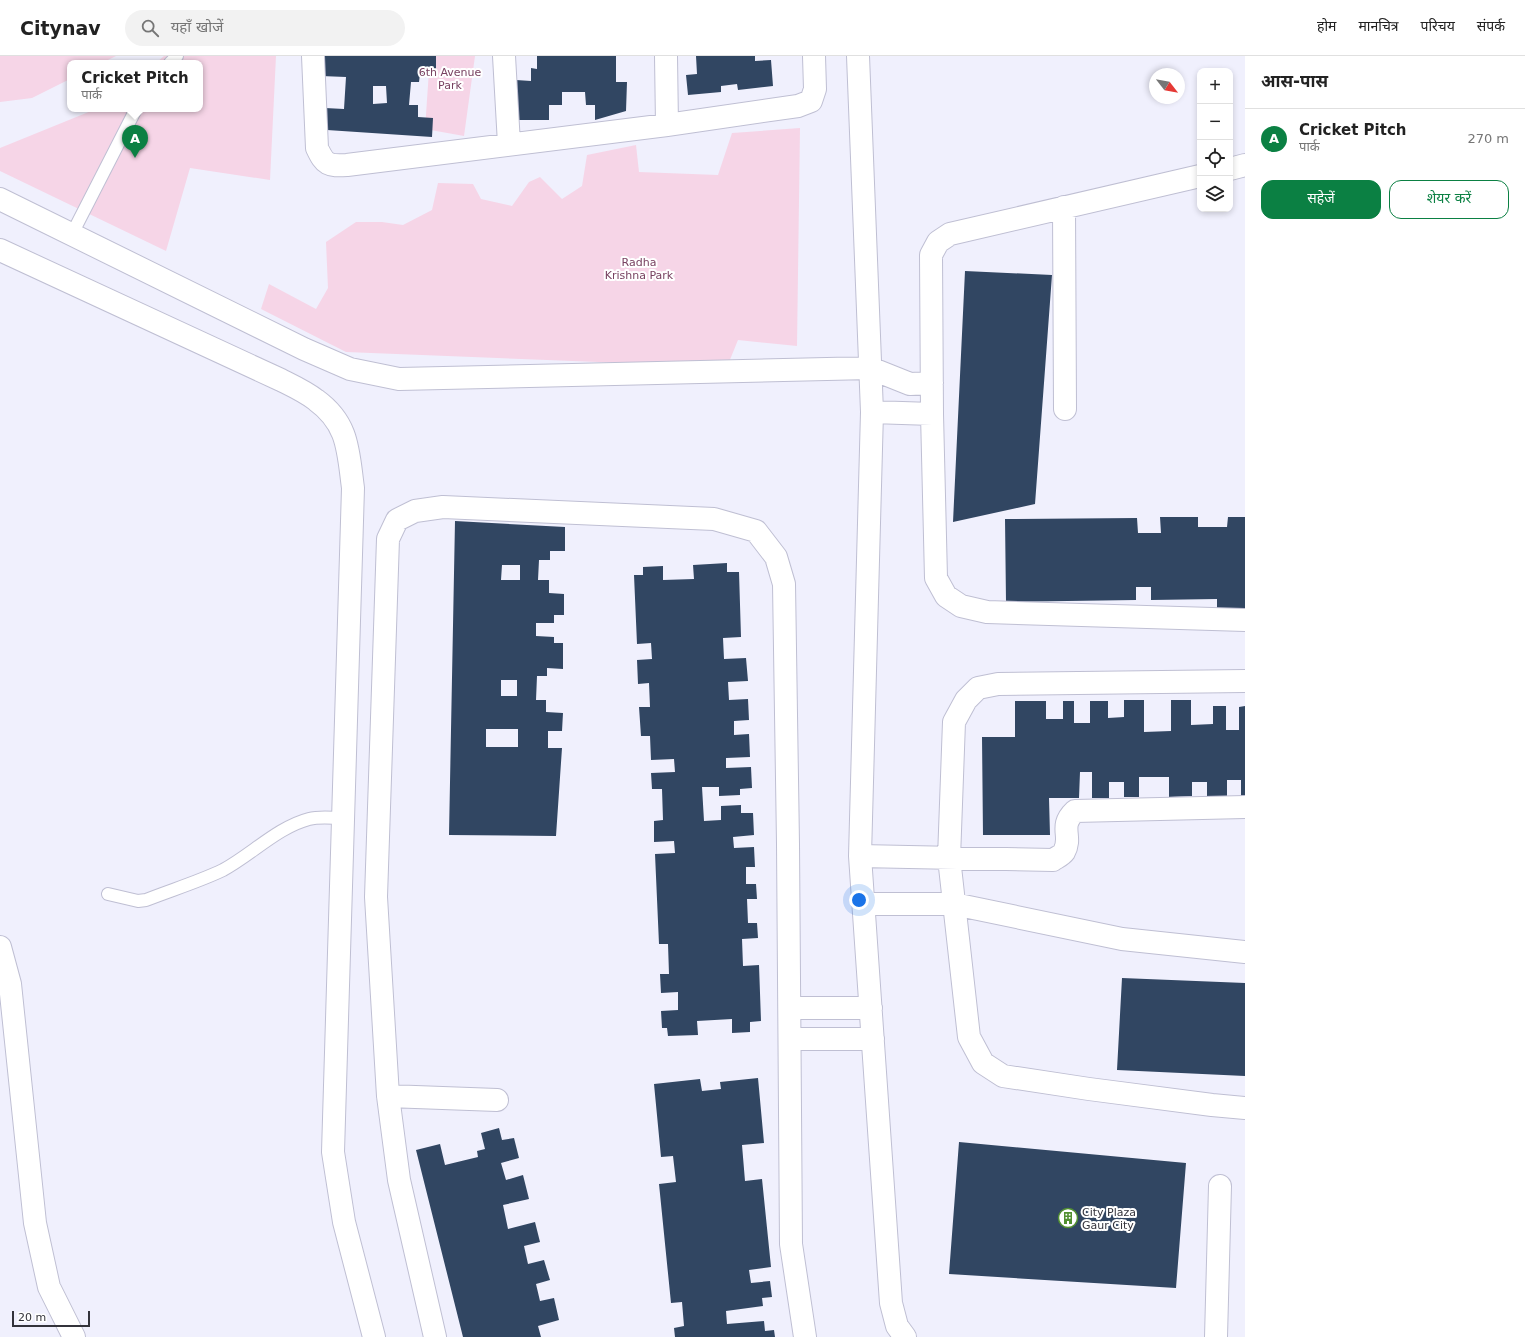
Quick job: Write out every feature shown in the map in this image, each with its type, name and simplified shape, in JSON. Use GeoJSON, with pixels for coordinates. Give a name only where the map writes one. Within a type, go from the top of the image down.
{"type":"FeatureCollection","features":[{"type":"Feature","properties":{"kind":"street"},"geometry":{"type":"LineString","coordinates":[[313,56],[317,148],[323,160],[332,166],[667,125],[798,106],[811,101],[815,89],[814,56]]}},
{"type":"Feature","properties":{"kind":"street"},"geometry":{"type":"LineString","coordinates":[[504,56],[509,144]]}},
{"type":"Feature","properties":{"kind":"street"},"geometry":{"type":"LineString","coordinates":[[666,56],[667,125]]}},
{"type":"Feature","properties":{"kind":"street"},"geometry":{"type":"LineString","coordinates":[[858,56],[872,412],[860,856],[892,1303],[897,1326],[905,1337]]}},
{"type":"Feature","properties":{"kind":"street"},"geometry":{"type":"LineString","coordinates":[[1233,168],[1245,165]]}},
{"type":"Feature","properties":{"kind":"street"},"geometry":{"type":"LineString","coordinates":[[1197,177],[950,234],[938,242],[931,255],[932,414],[936,578],[946,596],[961,606],[987,612],[1245,620]]}},
{"type":"Feature","properties":{"kind":"street"},"geometry":{"type":"LineString","coordinates":[[0,199],[297,345],[350,369],[399,378],[870,368],[910,384],[932,383]]}},
{"type":"Feature","properties":{"kind":"street"},"geometry":{"type":"LineString","coordinates":[[1064,207],[1065,409]]}},
{"type":"Feature","properties":{"kind":"street"},"geometry":{"type":"LineString","coordinates":[[0,250],[281,380],[316,399],[335,416],[344,432],[353,488],[333,1152],[344,1222],[374,1337]]}},
{"type":"Feature","properties":{"kind":"street"},"geometry":{"type":"LineString","coordinates":[[872,412],[932,414]]}},
{"type":"Feature","properties":{"kind":"street"},"geometry":{"type":"LineString","coordinates":[[435,1337],[399,1180],[388,1096],[376,897],[388,539],[398,520],[415,511],[443,507],[714,519],[756,531],[776,557],[784,584],[790,1008],[791,1244],[805,1337]]}},
{"type":"Feature","properties":{"kind":"street"},"geometry":{"type":"LineString","coordinates":[[1245,681],[998,684],[978,688],[966,700],[954,722],[949,858],[969,1037],[983,1063],[1003,1076],[1166,1099],[1245,1108]]}},
{"type":"Feature","properties":{"kind":"street"},"geometry":{"type":"LineString","coordinates":[[860,856],[1054,860],[1063,853],[1067,840],[1066,826],[1068,817],[1075,811],[1245,807]]}},
{"type":"Feature","properties":{"kind":"street"},"geometry":{"type":"LineString","coordinates":[[864,904],[954,904],[1122,939],[1245,952]]}},
{"type":"Feature","properties":{"kind":"street"},"geometry":{"type":"LineString","coordinates":[[0,947],[10,984],[34,1223],[49,1287],[74,1337]]}},
{"type":"Feature","properties":{"kind":"street"},"geometry":{"type":"LineString","coordinates":[[790,1008],[870,1008]]}},
{"type":"Feature","properties":{"kind":"street"},"geometry":{"type":"LineString","coordinates":[[790,1039],[873,1039]]}},
{"type":"Feature","properties":{"kind":"street"},"geometry":{"type":"LineString","coordinates":[[388,1096],[497,1100]]}},
{"type":"Feature","properties":{"kind":"street"},"geometry":{"type":"LineString","coordinates":[[1216,1337],[1220,1186]]}},
{"type":"Feature","properties":{"kind":"lane"},"geometry":{"type":"LineString","coordinates":[[72,234],[134,112]]}},
{"type":"Feature","properties":{"kind":"lane"},"geometry":{"type":"LineString","coordinates":[[108,894],[138,901],[146,900],[221,871],[270,838],[300,823],[316,818],[343,818]]}},
{"type":"Feature","properties":{"kind":"green space"},"geometry":{"type":"Polygon","coordinates":[[[0,56],[116,56],[108,60],[67,60],[67,80],[32,98],[0,102],[0,56]]]}},
{"type":"Feature","properties":{"kind":"green space"},"geometry":{"type":"Polygon","coordinates":[[[164,56],[276,56],[270,180],[190,168],[166,251],[0,171],[0,148],[89,112],[203,112],[203,60],[159,60],[164,56]]]}},
{"type":"Feature","properties":{"kind":"green space","name":"6th Avenue Park"},"geometry":{"type":"Polygon","coordinates":[[[430,56],[475,56],[464,136],[425,129],[430,56]]]}},
{"type":"Feature","properties":{"kind":"green space","name":"Radha Krishna Park"},"geometry":{"type":"Polygon","coordinates":[[[800,128],[797,346],[738,340],[727,367],[346,352],[261,309],[269,284],[316,309],[328,288],[326,242],[356,222],[382,222],[403,225],[432,210],[438,183],[473,184],[481,199],[512,206],[529,182],[540,177],[562,199],[582,186],[587,155],[636,145],[639,172],[718,175],[732,133],[800,128]]]}},
{"type":"Feature","properties":{"kind":"building"},"geometry":{"type":"Polygon","coordinates":[[[322,56],[436,56],[436,74],[420,74],[419,82],[411,82],[409,105],[418,105],[418,117],[433,118],[432,137],[327,130],[325,108],[344,109],[346,77],[321,76],[322,56]],[[373,86],[373,104],[387,103],[386,86],[373,86]]]}},
{"type":"Feature","properties":{"kind":"building"},"geometry":{"type":"Polygon","coordinates":[[[537,56],[616,56],[616,82],[627,82],[626,111],[595,120],[595,105],[586,105],[585,92],[562,92],[562,105],[549,105],[549,120],[516,120],[516,80],[531,81],[531,68],[537,69],[537,56]]]}},
{"type":"Feature","properties":{"kind":"building"},"geometry":{"type":"Polygon","coordinates":[[[696,56],[755,56],[755,61],[771,60],[773,86],[738,90],[737,84],[721,86],[721,92],[688,95],[686,75],[697,74],[696,56]]]}},
{"type":"Feature","properties":{"kind":"building"},"geometry":{"type":"Polygon","coordinates":[[[965,271],[1052,275],[1035,504],[953,522],[965,271]]]}},
{"type":"Feature","properties":{"kind":"building"},"geometry":{"type":"Polygon","coordinates":[[[1160,517],[1198,517],[1198,527],[1227,527],[1228,517],[1245,517],[1245,610],[1217,610],[1217,599],[1151,600],[1151,587],[1136,587],[1136,600],[1006,602],[1005,519],[1137,518],[1138,533],[1161,533],[1160,517]]]}},
{"type":"Feature","properties":{"kind":"building"},"geometry":{"type":"Polygon","coordinates":[[[455,521],[565,527],[565,551],[550,551],[550,560],[539,560],[538,580],[549,580],[549,593],[564,594],[564,615],[554,615],[554,623],[536,623],[536,636],[554,637],[554,643],[563,643],[563,669],[547,668],[547,676],[537,676],[536,700],[546,700],[546,712],[563,713],[562,731],[548,731],[548,748],[562,748],[556,836],[449,835],[455,521]],[[502,565],[501,580],[520,580],[520,565],[502,565]],[[501,680],[501,696],[517,696],[517,680],[501,680]],[[486,729],[486,747],[518,747],[518,729],[486,729]]]}},
{"type":"Feature","properties":{"kind":"building"},"geometry":{"type":"Polygon","coordinates":[[[727,563],[727,572],[739,572],[741,637],[723,638],[724,659],[746,658],[748,681],[728,682],[729,700],[748,699],[749,720],[734,721],[734,735],[749,734],[750,757],[726,758],[726,768],[751,767],[752,788],[740,789],[740,795],[719,796],[719,787],[702,787],[704,821],[721,820],[721,806],[741,805],[741,813],[753,813],[754,835],[733,837],[734,848],[754,847],[755,867],[746,867],[746,884],[756,884],[757,899],[747,899],[748,923],[757,923],[758,938],[742,939],[743,966],[759,965],[761,1021],[750,1022],[750,1032],[732,1033],[732,1019],[697,1021],[698,1035],[668,1036],[667,1028],[662,1028],[661,1011],[678,1010],[678,992],[661,993],[660,974],[669,974],[668,944],[659,944],[655,854],[675,853],[674,841],[654,842],[654,821],[663,820],[662,789],[652,789],[651,773],[675,772],[674,759],[651,760],[650,736],[641,736],[639,707],[650,707],[649,683],[638,684],[637,660],[652,659],[651,643],[637,644],[634,575],[643,575],[643,567],[663,566],[663,580],[694,579],[693,565],[727,563]]]}},
{"type":"Feature","properties":{"kind":"building"},"geometry":{"type":"Polygon","coordinates":[[[1124,700],[1144,700],[1144,732],[1171,731],[1171,700],[1191,700],[1191,725],[1213,724],[1213,706],[1226,706],[1226,730],[1239,730],[1239,707],[1245,706],[1245,796],[1241,796],[1241,780],[1227,780],[1227,796],[1207,797],[1207,782],[1192,782],[1192,796],[1169,797],[1169,777],[1139,777],[1139,797],[1124,797],[1124,782],[1109,782],[1109,798],[1092,798],[1092,772],[1080,772],[1079,798],[1049,798],[1050,835],[983,835],[982,737],[1015,737],[1015,701],[1046,701],[1046,719],[1063,719],[1063,701],[1074,701],[1074,723],[1090,723],[1090,701],[1108,701],[1108,718],[1124,717],[1124,700]]]}},
{"type":"Feature","properties":{"kind":"building"},"geometry":{"type":"Polygon","coordinates":[[[1122,978],[1245,983],[1245,1076],[1117,1070],[1122,978]]]}},
{"type":"Feature","properties":{"kind":"building"},"geometry":{"type":"Polygon","coordinates":[[[758,1078],[764,1143],[742,1145],[745,1181],[762,1179],[771,1267],[749,1270],[751,1283],[770,1281],[772,1297],[762,1298],[763,1306],[726,1311],[727,1324],[764,1321],[765,1331],[774,1330],[775,1337],[675,1337],[674,1328],[684,1326],[682,1302],[671,1303],[659,1184],[676,1182],[673,1156],[661,1157],[654,1084],[700,1079],[702,1091],[721,1089],[720,1082],[758,1078]]]}},
{"type":"Feature","properties":{"kind":"building"},"geometry":{"type":"Polygon","coordinates":[[[499,1128],[502,1140],[514,1138],[519,1158],[501,1163],[506,1180],[523,1175],[529,1199],[503,1205],[508,1229],[535,1222],[540,1242],[524,1246],[528,1264],[544,1260],[550,1280],[536,1284],[540,1301],[554,1298],[559,1320],[538,1326],[541,1337],[463,1337],[416,1150],[440,1144],[445,1165],[478,1157],[477,1151],[485,1149],[481,1133],[499,1128]]]}},
{"type":"Feature","properties":{"kind":"building","name":"City Plaza Gaur City"},"geometry":{"type":"Polygon","coordinates":[[[959,1142],[1186,1163],[1176,1288],[949,1274],[959,1142]]]}},
{"type":"Feature","properties":{"kind":"place","name":"Cricket Pitch"},"geometry":{"type":"Point","coordinates":[135,158]}},
{"type":"Feature","properties":{"kind":"place","name":"City Plaza Gaur City"},"geometry":{"type":"Point","coordinates":[1068,1218]}}]}
